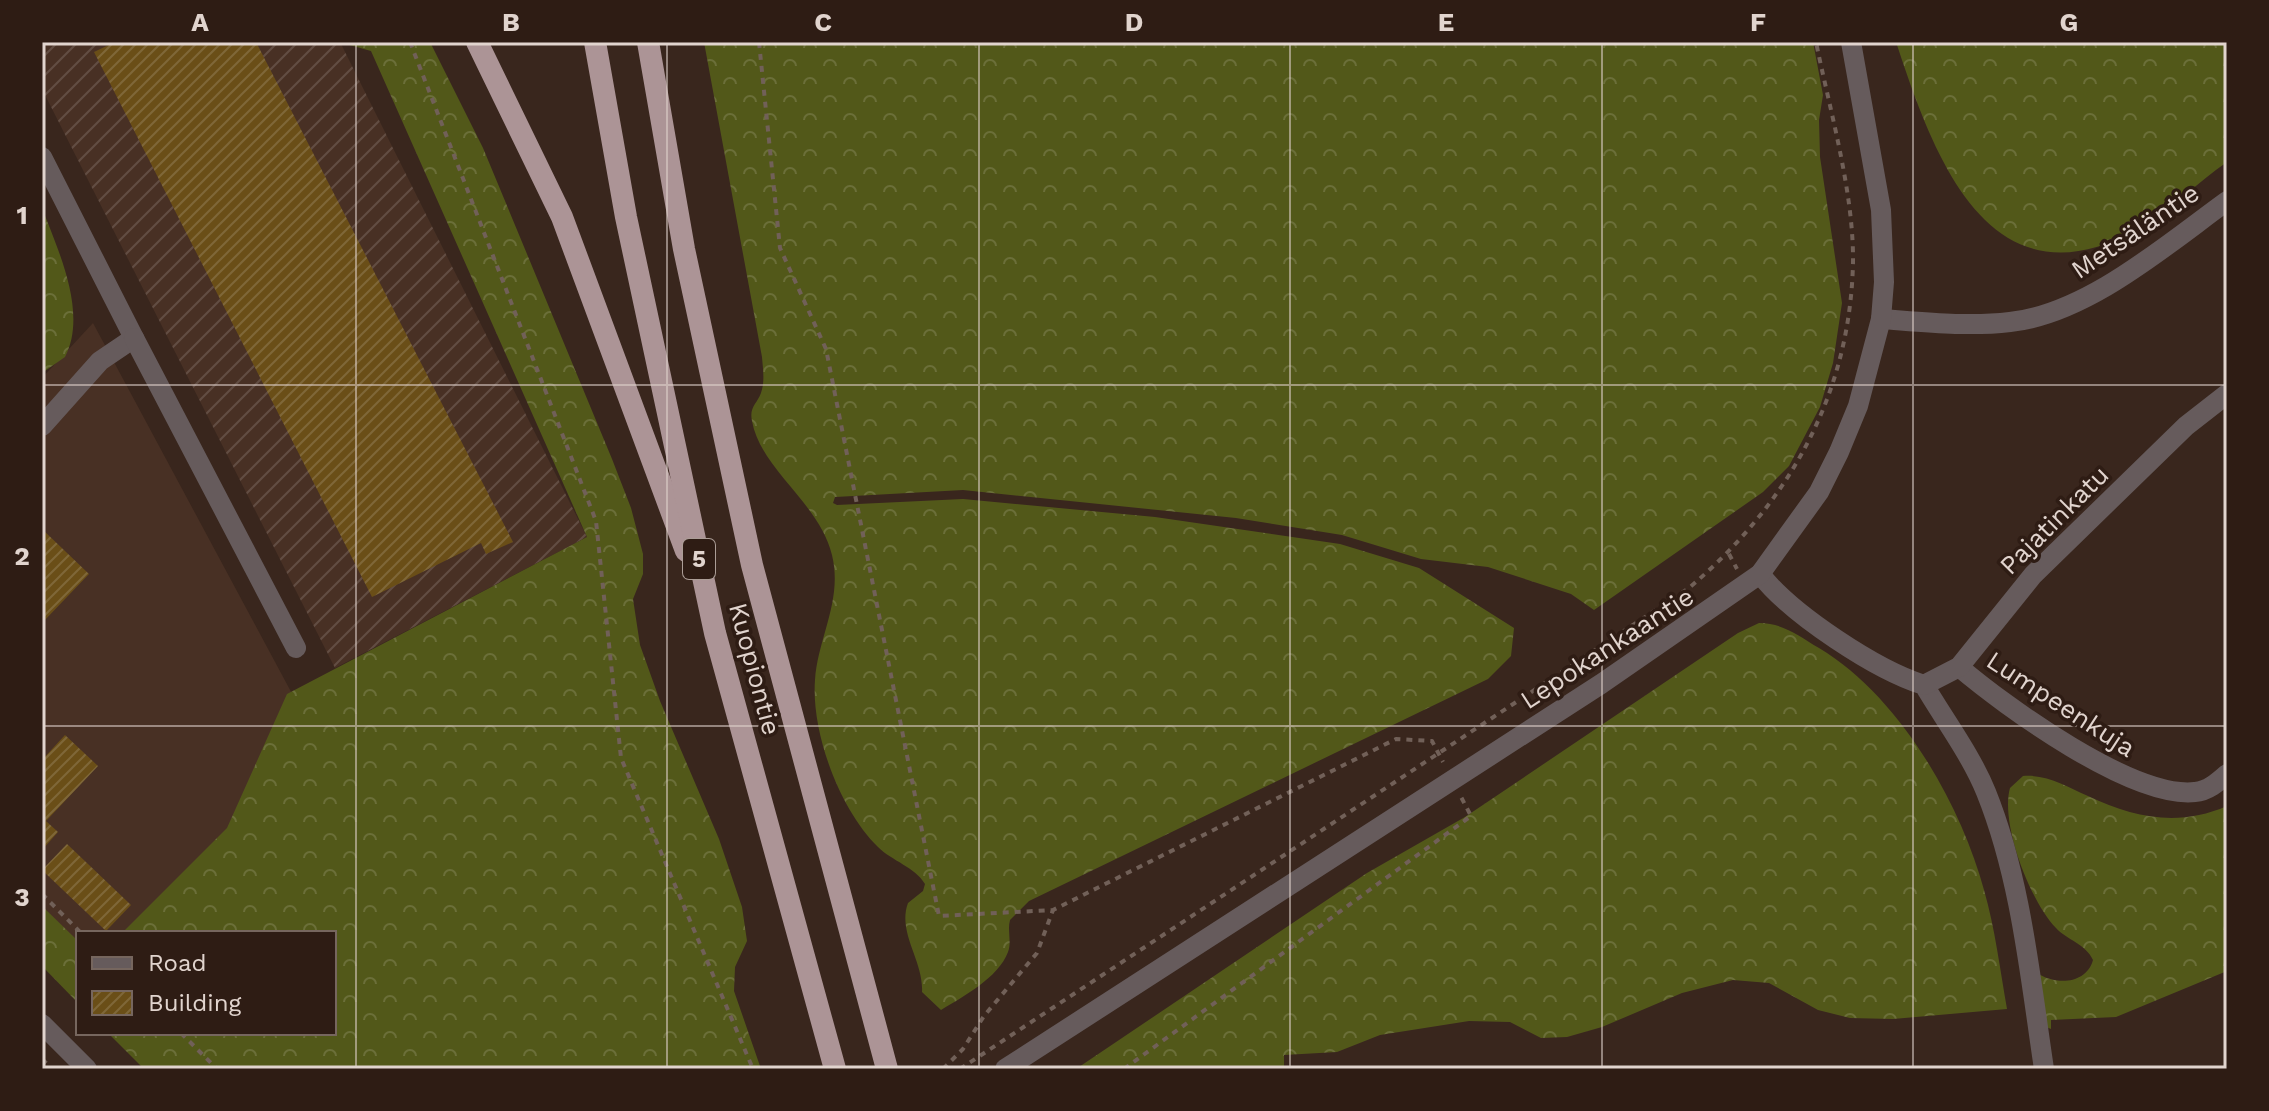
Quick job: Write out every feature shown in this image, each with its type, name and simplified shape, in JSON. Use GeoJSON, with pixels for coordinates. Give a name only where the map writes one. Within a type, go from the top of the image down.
{"type":"FeatureCollection","features":[{"type":"Feature","properties":{"kind":"highway"},"geometry":{"type":"LineString","coordinates":[[477,42],[562,217],[715,633]]}},
{"type":"Feature","properties":{"kind":"highway","name":"Kuopiontie"},"geometry":{"type":"LineString","coordinates":[[595,42],[626,217],[715,633],[835,1069]]}},
{"type":"Feature","properties":{"kind":"highway","name":"Kuopiontie"},"geometry":{"type":"LineString","coordinates":[[648,42],[684,249],[752,565],[885,1062]]}},
{"type":"Feature","properties":{"kind":"street","name":"Lepokankaantie"},"geometry":{"type":"LineString","coordinates":[[1005,1069],[1601,684],[1760,574],[1819,492],[1839,452],[1858,406],[1881,319],[1884,282],[1881,210],[1851,42]]}},
{"type":"Feature","properties":{"kind":"street"},"geometry":{"type":"LineString","coordinates":[[42,157],[169,412],[296,648]]}},
{"type":"Feature","properties":{"kind":"street","name":"Metsäläntie"},"geometry":{"type":"LineString","coordinates":[[1881,319],[2010,322],[2046,313],[2080,300],[2136,266],[2227,201]]}},
{"type":"Feature","properties":{"kind":"street"},"geometry":{"type":"LineString","coordinates":[[42,426],[100,361],[134,338]]}},
{"type":"Feature","properties":{"kind":"street","name":"Pajatinkatu"},"geometry":{"type":"LineString","coordinates":[[1924,685],[1959,667],[2033,575],[2186,426],[2227,394]]}},
{"type":"Feature","properties":{"kind":"street"},"geometry":{"type":"LineString","coordinates":[[1760,574],[1775,594],[1891,674],[1924,685],[1985,789],[2005,848],[2022,922],[2044,1069]]}},
{"type":"Feature","properties":{"kind":"street","name":"Lumpeenkuja"},"geometry":{"type":"LineString","coordinates":[[1959,667],[2001,702],[2132,780],[2196,792],[2214,785],[2227,774]]}},
{"type":"Feature","properties":{"kind":"street"},"geometry":{"type":"LineString","coordinates":[[45,1034],[87,1069]]}},
{"type":"Feature","properties":{"kind":"path"},"geometry":{"type":"LineString","coordinates":[[410,42],[596,521],[621,758],[753,1069]]}},
{"type":"Feature","properties":{"kind":"path"},"geometry":{"type":"LineString","coordinates":[[759,42],[780,248],[826,349],[939,916],[1053,910],[1037,953],[984,1016],[963,1049],[943,1069]]}},
{"type":"Feature","properties":{"kind":"path"},"geometry":{"type":"LineString","coordinates":[[960,1069],[1689,588],[1729,554],[1766,513],[1830,399],[1844,339],[1853,263],[1847,203],[1816,42]]}},
{"type":"Feature","properties":{"kind":"path"},"geometry":{"type":"LineString","coordinates":[[42,894],[79,931]]}},
{"type":"Feature","properties":{"kind":"path"},"geometry":{"type":"LineString","coordinates":[[183,1035],[217,1069]]}},
{"type":"Feature","properties":{"kind":"path"},"geometry":{"type":"LineString","coordinates":[[42,1059],[52,1069]]}},
{"type":"Feature","properties":{"kind":"shaded area"},"geometry":{"type":"Polygon","coordinates":[[[42,42],[340,42],[587,537],[335,668],[42,89],[42,42]]]}},
{"type":"Feature","properties":{"kind":"shaded area"},"geometry":{"type":"Polygon","coordinates":[[[93,323],[318,742],[160,931],[76,931],[76,944],[42,910],[42,378],[93,323]]]}},
{"type":"Feature","properties":{"kind":"green space"},"geometry":{"type":"Polygon","coordinates":[[[339,42],[430,42],[483,148],[631,508],[643,554],[643,574],[633,599],[640,645],[660,701],[719,839],[742,907],[747,941],[735,967],[734,991],[761,1069],[144,1069],[110,1035],[336,1035],[336,931],[124,931],[227,828],[287,694],[587,537],[371,51],[339,42]]]}},
{"type":"Feature","properties":{"kind":"green space"},"geometry":{"type":"Polygon","coordinates":[[[704,42],[1813,42],[1823,95],[1819,120],[1820,157],[1842,303],[1833,363],[1820,407],[1789,466],[1763,492],[1594,610],[1571,594],[1488,567],[1421,559],[1342,535],[1236,518],[963,490],[835,497],[833,503],[837,505],[963,499],[1155,517],[1340,544],[1419,568],[1514,628],[1511,656],[1488,679],[1029,901],[1010,920],[1008,952],[997,970],[979,986],[941,1010],[922,992],[922,981],[906,925],[908,903],[923,891],[925,884],[915,873],[878,847],[864,831],[840,792],[823,746],[815,701],[815,680],[832,603],[835,572],[825,536],[766,455],[752,421],[752,409],[763,384],[762,357],[704,42]]]}},
{"type":"Feature","properties":{"kind":"green space"},"geometry":{"type":"Polygon","coordinates":[[[1896,42],[2227,42],[2227,162],[2139,229],[2087,250],[2043,251],[2006,237],[1976,210],[1950,174],[1929,131],[1896,42]]]}},
{"type":"Feature","properties":{"kind":"green space"},"geometry":{"type":"Polygon","coordinates":[[[42,208],[68,282],[73,321],[65,357],[42,373],[42,208]]]}},
{"type":"Feature","properties":{"kind":"green space"},"geometry":{"type":"Polygon","coordinates":[[[1759,623],[1790,631],[1848,669],[1900,722],[1922,754],[1942,787],[1973,856],[1991,919],[2007,1009],[1893,1019],[1850,1018],[1818,1010],[1769,983],[1733,980],[1682,993],[1602,1027],[1567,1037],[1541,1038],[1510,1022],[1469,1021],[1380,1035],[1337,1052],[1284,1055],[1284,1069],[1076,1069],[1367,873],[1465,817],[1738,633],[1759,623]]]}},
{"type":"Feature","properties":{"kind":"green space"},"geometry":{"type":"Polygon","coordinates":[[[2023,776],[2049,779],[2122,810],[2157,817],[2192,816],[2227,806],[2227,971],[2116,1017],[2051,1020],[2051,1029],[2044,1026],[2037,973],[2052,980],[2069,980],[2084,974],[2093,960],[2086,950],[2056,928],[2027,881],[2013,841],[2008,803],[2010,788],[2023,776]]]}},
{"type":"Feature","properties":{"kind":"green space"},"geometry":{"type":"Polygon","coordinates":[[[42,906],[76,939],[76,1001],[42,966],[42,906]]]}},
{"type":"Feature","properties":{"kind":"building"},"geometry":{"type":"Polygon","coordinates":[[[115,42],[256,42],[513,542],[486,554],[481,543],[372,597],[94,52],[115,42]]]}},
{"type":"Feature","properties":{"kind":"building"},"geometry":{"type":"Polygon","coordinates":[[[42,529],[89,574],[42,623],[42,529]]]}},
{"type":"Feature","properties":{"kind":"building"},"geometry":{"type":"Polygon","coordinates":[[[65,735],[98,766],[46,821],[58,832],[42,850],[42,760],[65,735]]]}},
{"type":"Feature","properties":{"kind":"building"},"geometry":{"type":"Polygon","coordinates":[[[67,844],[131,905],[106,931],[42,870],[67,844]]]}}]}
